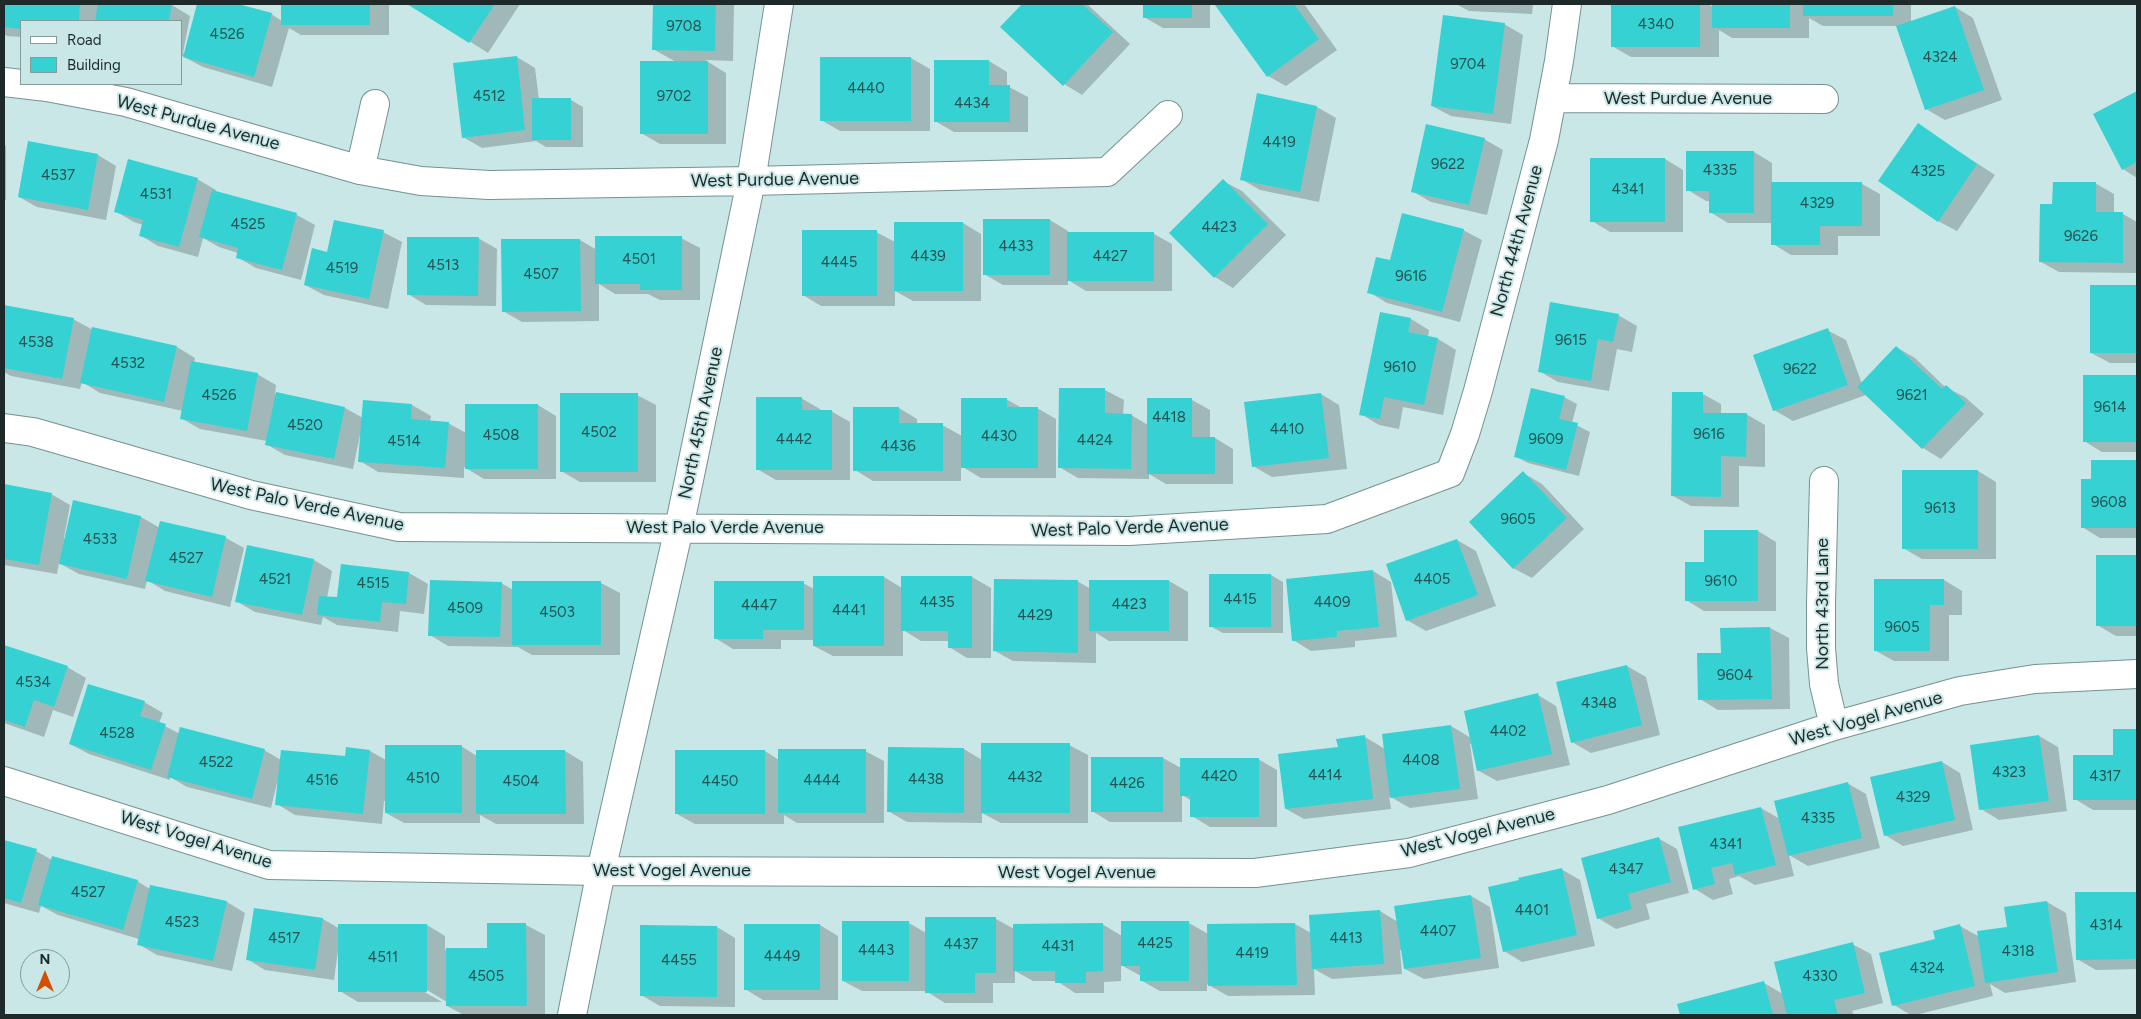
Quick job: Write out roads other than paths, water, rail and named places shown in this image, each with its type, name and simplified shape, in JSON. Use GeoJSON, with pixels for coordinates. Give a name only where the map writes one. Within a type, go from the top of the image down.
{"type":"FeatureCollection","features":[{"type":"Feature","properties":{"kind":"street","name":"North 45th Avenue"},"geometry":{"type":"LineString","coordinates":[[572,1015],[601,871],[679,528],[751,181],[779,4]]}},
{"type":"Feature","properties":{"kind":"street","name":"North 44th Avenue"},"geometry":{"type":"LineString","coordinates":[[1450,473],[1465,434],[1478,391],[1544,140],[1567,4]]}},
{"type":"Feature","properties":{"kind":"street","name":"West Purdue Avenue"},"geometry":{"type":"LineString","coordinates":[[4,82],[20,84]]}},
{"type":"Feature","properties":{"kind":"street","name":"West Purdue Avenue"},"geometry":{"type":"LineString","coordinates":[[30,85],[126,102],[360,170],[421,181],[489,185],[751,181],[1107,172],[1168,115]]}},
{"type":"Feature","properties":{"kind":"street","name":"West Purdue Avenue"},"geometry":{"type":"LineString","coordinates":[[1552,98],[1824,99]]}},
{"type":"Feature","properties":{"kind":"street"},"geometry":{"type":"LineString","coordinates":[[360,170],[375,104]]}},
{"type":"Feature","properties":{"kind":"street","name":"West Palo Verde Avenue"},"geometry":{"type":"LineString","coordinates":[[4,428],[33,432],[251,495],[399,527],[1128,531],[1327,519],[1450,473]]}},
{"type":"Feature","properties":{"kind":"street","name":"North 43rd Lane"},"geometry":{"type":"LineString","coordinates":[[1824,481],[1821,648],[1824,684],[1834,726]]}},
{"type":"Feature","properties":{"kind":"street","name":"West Vogel Avenue"},"geometry":{"type":"LineString","coordinates":[[4,781],[269,865],[601,871],[1255,874],[1409,853],[1608,800],[1834,726],[1960,691],[2035,679],[2137,674]]}}]}
